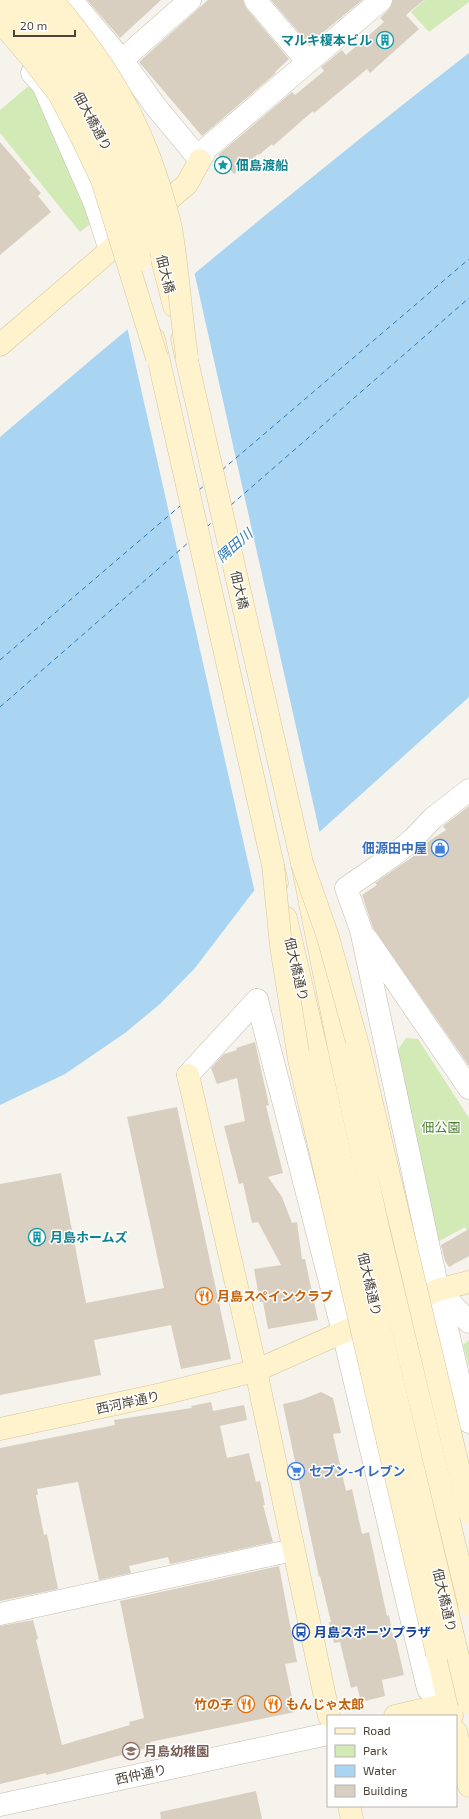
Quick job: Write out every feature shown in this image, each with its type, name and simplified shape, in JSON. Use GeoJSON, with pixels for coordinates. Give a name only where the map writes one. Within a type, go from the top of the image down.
{"type":"FeatureCollection","features":[{"type":"Feature","properties":{"kind":"main road","name":"佃大橋通り"},"geometry":{"type":"LineString","coordinates":[[5,0],[58,64],[89,111],[109,150],[123,189],[132,219],[140,263]]}},
{"type":"Feature","properties":{"kind":"main road","name":"佃大橋通り"},"geometry":{"type":"LineString","coordinates":[[30,0],[77,57],[96,85],[116,120],[143,184],[159,247]]}},
{"type":"Feature","properties":{"kind":"main road"},"geometry":{"type":"LineString","coordinates":[[52,0],[87,42],[102,64],[131,112],[144,143],[170,227],[187,358]]}},
{"type":"Feature","properties":{"kind":"main road"},"geometry":{"type":"LineString","coordinates":[[0,21],[59,94],[82,136],[102,180],[157,358]]}},
{"type":"Feature","properties":{"kind":"main road"},"geometry":{"type":"LineString","coordinates":[[0,345],[187,184],[200,160]]}},
{"type":"Feature","properties":{"kind":"main road","name":"佃大橋"},"geometry":{"type":"LineString","coordinates":[[159,247],[187,358],[302,863]]}},
{"type":"Feature","properties":{"kind":"main road","name":"佃大橋"},"geometry":{"type":"LineString","coordinates":[[140,263],[157,358],[273,866]]}},
{"type":"Feature","properties":{"kind":"main road","name":"佃大橋通り"},"geometry":{"type":"LineString","coordinates":[[302,863],[340,1053],[378,1224],[469,1604]]}},
{"type":"Feature","properties":{"kind":"main road"},"geometry":{"type":"LineString","coordinates":[[302,863],[328,936],[359,1049],[469,1512]]}},
{"type":"Feature","properties":{"kind":"main road","name":"佃大橋通り"},"geometry":{"type":"LineString","coordinates":[[273,866],[460,1705]]}},
{"type":"Feature","properties":{"kind":"main road"},"geometry":{"type":"LineString","coordinates":[[273,866],[281,946],[299,1059],[437,1654],[460,1705],[401,1715]]}},
{"type":"Feature","properties":{"kind":"main road"},"geometry":{"type":"LineString","coordinates":[[188,1075],[255,1371],[329,1715]]}},
{"type":"Feature","properties":{"kind":"main road","name":"西河岸通り"},"geometry":{"type":"LineString","coordinates":[[0,1429],[162,1394],[255,1371],[438,1290],[469,1282]]}},
{"type":"Feature","properties":{"kind":"main road"},"geometry":{"type":"LineString","coordinates":[[457,1736],[469,1786]]}},
{"type":"Feature","properties":{"kind":"main road"},"geometry":{"type":"LineString","coordinates":[[349,1807],[352,1819]]}},
{"type":"Feature","properties":{"kind":"street"},"geometry":{"type":"LineString","coordinates":[[71,0],[122,60],[156,107],[200,160],[207,148],[381,0]]}},
{"type":"Feature","properties":{"kind":"street"},"geometry":{"type":"LineString","coordinates":[[122,60],[190,0]]}},
{"type":"Feature","properties":{"kind":"street"},"geometry":{"type":"LineString","coordinates":[[255,0],[308,62]]}},
{"type":"Feature","properties":{"kind":"street"},"geometry":{"type":"LineString","coordinates":[[0,37],[42,85],[95,204],[110,250]]}},
{"type":"Feature","properties":{"kind":"street"},"geometry":{"type":"LineString","coordinates":[[469,790],[433,818],[413,839],[394,855],[346,888],[361,930],[438,1290],[469,1422]]}},
{"type":"Feature","properties":{"kind":"street"},"geometry":{"type":"LineString","coordinates":[[361,930],[469,1088]]}},
{"type":"Feature","properties":{"kind":"street"},"geometry":{"type":"LineString","coordinates":[[188,1075],[257,1000],[343,1332],[428,1689],[460,1705]]}},
{"type":"Feature","properties":{"kind":"street"},"geometry":{"type":"LineString","coordinates":[[438,1290],[469,1322]]}},
{"type":"Feature","properties":{"kind":"street"},"geometry":{"type":"LineString","coordinates":[[0,1614],[293,1550]]}},
{"type":"Feature","properties":{"kind":"street","name":"西仲通り"},"geometry":{"type":"LineString","coordinates":[[0,1805],[327,1734]]}},
{"type":"Feature","properties":{"kind":"green space"},"geometry":{"type":"Polygon","coordinates":[[[425,0],[469,0],[469,2],[429,32],[411,12],[425,0]]]}},
{"type":"Feature","properties":{"kind":"green space"},"geometry":{"type":"Polygon","coordinates":[[[31,84],[93,222],[80,232],[0,133],[0,110],[31,84]]]}},
{"type":"Feature","properties":{"kind":"green space","name":"佃公園"},"geometry":{"type":"Polygon","coordinates":[[[406,1038],[418,1039],[469,1118],[469,1233],[465,1227],[434,1244],[397,1051],[406,1038]]]}},
{"type":"Feature","properties":{"kind":"green space"},"geometry":{"type":"Polygon","coordinates":[[[469,1340],[469,1367],[463,1345],[469,1340]]]}},
{"type":"Feature","properties":{"kind":"water","name":"隅田川"},"geometry":{"type":"Polygon","coordinates":[[[469,53],[469,697],[253,892],[195,968],[160,1004],[125,1033],[65,1074],[0,1105],[0,437],[232,242],[469,53]]]}},
{"type":"Feature","properties":{"kind":"pier"},"geometry":{"type":"Polygon","coordinates":[[[194,271],[320,834],[255,893],[127,327],[194,271]]]}},
{"type":"Feature","properties":{"kind":"building"},"geometry":{"type":"Polygon","coordinates":[[[87,0],[161,0],[120,38],[87,0]]]}},
{"type":"Feature","properties":{"kind":"building"},"geometry":{"type":"Polygon","coordinates":[[[208,0],[243,0],[246,8],[289,59],[275,72],[276,73],[202,136],[139,62],[208,0]]]}},
{"type":"Feature","properties":{"kind":"building"},"geometry":{"type":"Polygon","coordinates":[[[271,0],[362,0],[309,44],[271,0]]]}},
{"type":"Feature","properties":{"kind":"building"},"geometry":{"type":"Polygon","coordinates":[[[393,0],[424,0],[406,15],[419,29],[370,73],[367,69],[314,113],[313,111],[273,146],[272,144],[259,155],[258,154],[234,174],[218,155],[292,92],[295,95],[324,71],[321,67],[342,50],[346,55],[384,22],[380,18],[389,9],[393,0]]]}},
{"type":"Feature","properties":{"kind":"building"},"geometry":{"type":"Polygon","coordinates":[[[0,142],[31,178],[29,180],[41,193],[38,196],[51,212],[0,255],[0,142]]]}},
{"type":"Feature","properties":{"kind":"building"},"geometry":{"type":"Polygon","coordinates":[[[469,806],[469,1066],[373,928],[362,895],[377,885],[375,883],[427,847],[426,843],[446,830],[443,826],[469,806]]]}},
{"type":"Feature","properties":{"kind":"building"},"geometry":{"type":"Polygon","coordinates":[[[255,1042],[269,1105],[266,1106],[283,1173],[268,1177],[282,1197],[292,1223],[297,1222],[302,1259],[305,1259],[318,1320],[268,1329],[263,1302],[260,1302],[254,1269],[281,1265],[258,1222],[252,1223],[243,1183],[239,1184],[224,1126],[245,1121],[237,1078],[217,1084],[211,1068],[224,1054],[237,1050],[236,1048],[255,1042]]]}},
{"type":"Feature","properties":{"kind":"building"},"geometry":{"type":"Polygon","coordinates":[[[177,1107],[231,1359],[181,1369],[171,1325],[94,1340],[101,1375],[0,1395],[0,1184],[61,1173],[86,1303],[164,1288],[127,1117],[177,1107]]]}},
{"type":"Feature","properties":{"kind":"building"},"geometry":{"type":"Polygon","coordinates":[[[469,1229],[469,1256],[449,1267],[445,1261],[441,1245],[469,1229]]]}},
{"type":"Feature","properties":{"kind":"building"},"geometry":{"type":"Polygon","coordinates":[[[321,1392],[333,1398],[341,1433],[333,1434],[346,1491],[352,1489],[362,1534],[369,1532],[387,1616],[389,1615],[393,1637],[395,1636],[404,1675],[382,1680],[385,1696],[361,1702],[357,1686],[351,1688],[340,1642],[334,1643],[329,1622],[331,1622],[320,1576],[319,1577],[283,1404],[301,1400],[321,1392]]]}},
{"type":"Feature","properties":{"kind":"building"},"geometry":{"type":"Polygon","coordinates":[[[211,1402],[213,1411],[244,1405],[247,1420],[220,1426],[227,1458],[249,1453],[256,1482],[260,1481],[265,1505],[263,1505],[273,1542],[170,1564],[168,1557],[129,1566],[131,1573],[99,1580],[78,1482],[37,1489],[38,1495],[36,1495],[44,1535],[47,1534],[58,1589],[0,1601],[0,1448],[115,1425],[114,1420],[192,1408],[191,1406],[211,1402]]]}},
{"type":"Feature","properties":{"kind":"building"},"geometry":{"type":"Polygon","coordinates":[[[279,1566],[297,1662],[285,1664],[295,1712],[150,1742],[151,1747],[46,1775],[46,1773],[0,1784],[0,1626],[33,1620],[38,1639],[36,1640],[62,1745],[130,1725],[129,1722],[144,1718],[120,1601],[279,1566]]]}},
{"type":"Feature","properties":{"kind":"building"},"geometry":{"type":"Polygon","coordinates":[[[256,1791],[262,1819],[161,1819],[160,1812],[256,1791]]]}},
{"type":"Feature","properties":{"kind":"ferry route"},"geometry":{"type":"LineString","coordinates":[[222,470],[469,259]]}},
{"type":"Feature","properties":{"kind":"ferry route"},"geometry":{"type":"LineString","coordinates":[[231,505],[469,298]]}},
{"type":"Feature","properties":{"kind":"ferry route"},"geometry":{"type":"LineString","coordinates":[[199,490],[205,485]]}},
{"type":"Feature","properties":{"kind":"ferry route"},"geometry":{"type":"LineString","coordinates":[[0,660],[180,506]]}},
{"type":"Feature","properties":{"kind":"ferry route"},"geometry":{"type":"LineString","coordinates":[[207,527],[213,521]]}},
{"type":"Feature","properties":{"kind":"ferry route"},"geometry":{"type":"LineString","coordinates":[[0,707],[189,542]]}},
{"type":"Feature","properties":{"kind":"place","name":"マルキ榎本ビル"},"geometry":{"type":"Point","coordinates":[385,40]}},
{"type":"Feature","properties":{"kind":"place","name":"佃島渡船"},"geometry":{"type":"Point","coordinates":[223,165]}},
{"type":"Feature","properties":{"kind":"place","name":"佃源田中屋"},"geometry":{"type":"Point","coordinates":[440,848]}},
{"type":"Feature","properties":{"kind":"place","name":"月島ホームズ"},"geometry":{"type":"Point","coordinates":[37,1237]}},
{"type":"Feature","properties":{"kind":"place","name":"月島スペインクラブ"},"geometry":{"type":"Point","coordinates":[204,1296]}},
{"type":"Feature","properties":{"kind":"place","name":"セブン-イレブン"},"geometry":{"type":"Point","coordinates":[296,1471]}},
{"type":"Feature","properties":{"kind":"place","name":"月島スポーツプラザ"},"geometry":{"type":"Point","coordinates":[301,1632]}},
{"type":"Feature","properties":{"kind":"place","name":"竹の子"},"geometry":{"type":"Point","coordinates":[246,1704]}},
{"type":"Feature","properties":{"kind":"place","name":"もんじゃ太郎"},"geometry":{"type":"Point","coordinates":[273,1704]}},
{"type":"Feature","properties":{"kind":"place","name":"月島幼稚園"},"geometry":{"type":"Point","coordinates":[131,1751]}}]}
